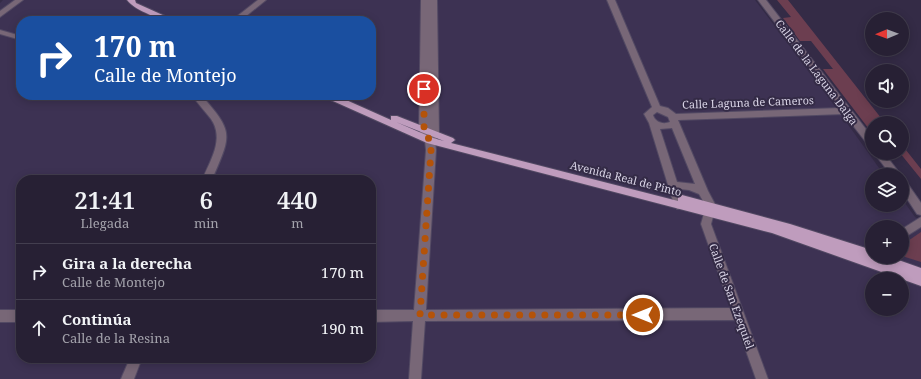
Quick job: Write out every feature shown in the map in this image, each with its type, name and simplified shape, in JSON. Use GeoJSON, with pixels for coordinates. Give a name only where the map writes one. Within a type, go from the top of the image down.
{"type":"FeatureCollection","features":[{"type":"Feature","properties":{"kind":"main road"},"geometry":{"type":"LineString","coordinates":[[123,0],[137,12],[147,16]]}},
{"type":"Feature","properties":{"kind":"main road"},"geometry":{"type":"LineString","coordinates":[[131,0],[134,4],[161,16]]}},
{"type":"Feature","properties":{"kind":"main road","name":"Avenida Real de Pinto"},"geometry":{"type":"LineString","coordinates":[[339,100],[432,138],[679,202],[790,228],[865,253]]}},
{"type":"Feature","properties":{"kind":"main road"},"geometry":{"type":"LineString","coordinates":[[353,100],[424,130]]}},
{"type":"Feature","properties":{"kind":"main road","name":"Avenida Real de Pinto"},"geometry":{"type":"LineString","coordinates":[[710,209],[921,281]]}},
{"type":"Feature","properties":{"kind":"main road"},"geometry":{"type":"LineString","coordinates":[[896,264],[921,273]]}},
{"type":"Feature","properties":{"kind":"street"},"geometry":{"type":"LineString","coordinates":[[0,16],[19,0]]}},
{"type":"Feature","properties":{"kind":"street"},"geometry":{"type":"LineString","coordinates":[[241,16],[262,0]]}},
{"type":"Feature","properties":{"kind":"street"},"geometry":{"type":"LineString","coordinates":[[424,0],[424,130],[432,138]]}},
{"type":"Feature","properties":{"kind":"street"},"geometry":{"type":"LineString","coordinates":[[415,379],[432,138],[433,0]]}},
{"type":"Feature","properties":{"kind":"street"},"geometry":{"type":"LineString","coordinates":[[612,0],[657,109]]}},
{"type":"Feature","properties":{"kind":"street","name":"Calle de la Laguna Dalga"},"geometry":{"type":"LineString","coordinates":[[762,0],[865,135]]}},
{"type":"Feature","properties":{"kind":"street"},"geometry":{"type":"LineString","coordinates":[[0,32],[16,37]]}},
{"type":"Feature","properties":{"kind":"street"},"geometry":{"type":"LineString","coordinates":[[200,100],[217,119],[222,128],[224,140],[210,175]]}},
{"type":"Feature","properties":{"kind":"street"},"geometry":{"type":"LineString","coordinates":[[679,202],[653,123],[648,114],[657,109],[664,110],[674,120],[710,209]]}},
{"type":"Feature","properties":{"kind":"street","name":"Calle Laguna de Cameros"},"geometry":{"type":"LineString","coordinates":[[653,123],[666,127],[674,120],[846,111]]}},
{"type":"Feature","properties":{"kind":"street"},"geometry":{"type":"LineString","coordinates":[[884,160],[891,168]]}},
{"type":"Feature","properties":{"kind":"street"},"geometry":{"type":"LineString","coordinates":[[674,186],[683,184],[694,186],[703,191]]}},
{"type":"Feature","properties":{"kind":"street"},"geometry":{"type":"LineString","coordinates":[[909,192],[921,205]]}},
{"type":"Feature","properties":{"kind":"street"},"geometry":{"type":"LineString","coordinates":[[909,192],[921,211]]}},
{"type":"Feature","properties":{"kind":"street","name":"Calle de San Ezequiel"},"geometry":{"type":"LineString","coordinates":[[710,209],[706,224],[762,379]]}},
{"type":"Feature","properties":{"kind":"street"},"geometry":{"type":"LineString","coordinates":[[909,230],[921,221]]}},
{"type":"Feature","properties":{"kind":"street"},"geometry":{"type":"LineString","coordinates":[[376,316],[738,314]]}},
{"type":"Feature","properties":{"kind":"street"},"geometry":{"type":"LineString","coordinates":[[0,316],[16,316]]}},
{"type":"Feature","properties":{"kind":"street"},"geometry":{"type":"LineString","coordinates":[[127,379],[134,363]]}},
{"type":"Feature","properties":{"kind":"shaded area"},"geometry":{"type":"Polygon","coordinates":[[[3,0],[755,0],[865,148],[865,160],[873,160],[879,168],[865,168],[865,212],[909,212],[909,209],[915,217],[921,221],[921,379],[0,379],[0,3],[3,0]]]}},
{"type":"Feature","properties":{"kind":"shaded area"},"geometry":{"type":"Polygon","coordinates":[[[777,0],[788,0],[865,98],[865,108],[873,108],[879,116],[865,116],[865,124],[823,69],[833,69],[811,41],[800,41],[783,18],[791,17],[777,0]]]}},
{"type":"Feature","properties":{"kind":"shaded area"},"geometry":{"type":"Polygon","coordinates":[[[909,154],[921,169],[921,179],[906,160],[909,160],[909,154]]]}},
{"type":"Feature","properties":{"kind":"shaded area"},"geometry":{"type":"Polygon","coordinates":[[[921,232],[921,262],[909,258],[909,240],[921,232]]]}},
{"type":"Feature","properties":{"kind":"route"},"geometry":{"type":"LineString","coordinates":[[424,89],[424,130],[430,141],[431,150],[420,315],[643,315]]}}]}
